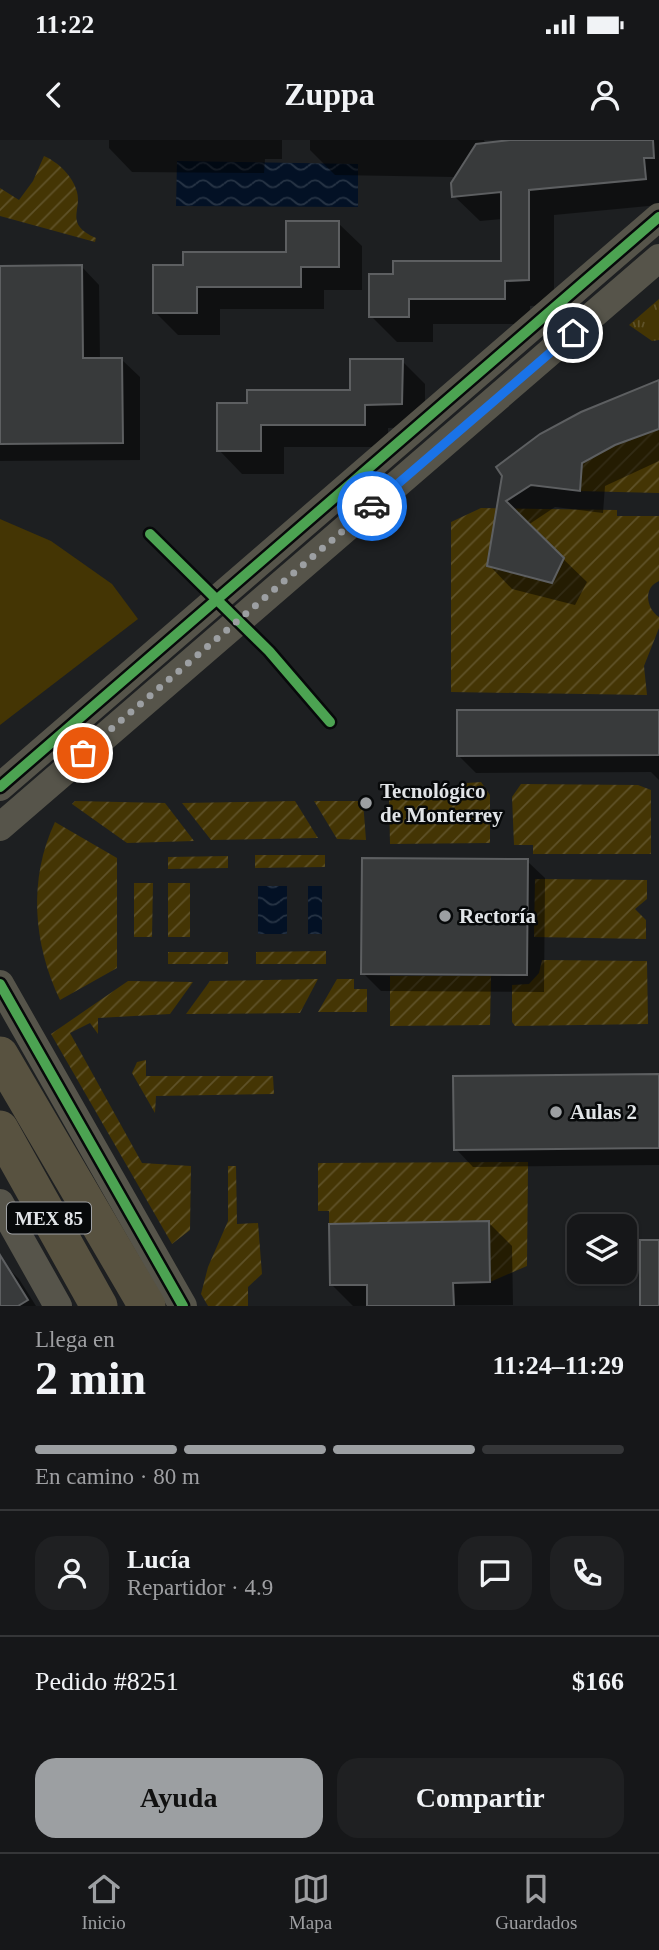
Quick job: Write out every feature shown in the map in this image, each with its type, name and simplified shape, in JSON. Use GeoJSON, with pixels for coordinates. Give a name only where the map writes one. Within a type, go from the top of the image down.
{"type":"FeatureCollection","features":[{"type":"Feature","properties":{"kind":"highway","name":"MEX 85"},"geometry":{"type":"LineString","coordinates":[[0,1055],[147,1306]]}},
{"type":"Feature","properties":{"kind":"highway","name":"MEX 85"},"geometry":{"type":"LineString","coordinates":[[0,1129],[99,1306]]}},
{"type":"Feature","properties":{"kind":"street"},"geometry":{"type":"LineString","coordinates":[[0,787],[659,217]]}},
{"type":"Feature","properties":{"kind":"street"},"geometry":{"type":"LineString","coordinates":[[0,827],[659,258]]}},
{"type":"Feature","properties":{"kind":"street"},"geometry":{"type":"LineString","coordinates":[[0,984],[9,1014],[183,1306]]}},
{"type":"Feature","properties":{"kind":"street"},"geometry":{"type":"LineString","coordinates":[[0,1203],[58,1306]]}},
{"type":"Feature","properties":{"kind":"green space"},"geometry":{"type":"Polygon","coordinates":[[[44,156],[60,166],[72,180],[78,199],[77,222],[80,228],[96,238],[95,242],[0,216],[0,188],[19,200],[33,181],[44,156]]]}},
{"type":"Feature","properties":{"kind":"green space"},"geometry":{"type":"Polygon","coordinates":[[[659,299],[659,340],[652,341],[629,325],[659,299]]]}},
{"type":"Feature","properties":{"kind":"green space"},"geometry":{"type":"Polygon","coordinates":[[[659,429],[659,493],[578,491],[582,463],[615,445],[659,429]]]}},
{"type":"Feature","properties":{"kind":"green space"},"geometry":{"type":"Polygon","coordinates":[[[481,508],[617,510],[617,516],[659,516],[659,581],[650,588],[648,598],[651,609],[659,617],[659,628],[644,666],[647,695],[451,692],[451,522],[481,508]]]}},
{"type":"Feature","properties":{"kind":"green space"},"geometry":{"type":"Polygon","coordinates":[[[0,519],[51,541],[112,584],[138,619],[0,725],[0,519]]]}},
{"type":"Feature","properties":{"kind":"green space"},"geometry":{"type":"Polygon","coordinates":[[[481,782],[490,795],[490,843],[390,844],[389,798],[449,797],[467,783],[481,782]]]}},
{"type":"Feature","properties":{"kind":"green space"},"geometry":{"type":"Polygon","coordinates":[[[521,784],[638,785],[651,790],[651,854],[533,854],[533,845],[514,845],[512,797],[521,784]]]}},
{"type":"Feature","properties":{"kind":"green space"},"geometry":{"type":"Polygon","coordinates":[[[75,801],[165,803],[194,841],[127,843],[72,804],[75,801]]]}},
{"type":"Feature","properties":{"kind":"green space"},"geometry":{"type":"Polygon","coordinates":[[[295,801],[318,838],[211,840],[182,803],[295,801]]]}},
{"type":"Feature","properties":{"kind":"green space"},"geometry":{"type":"Polygon","coordinates":[[[314,801],[363,801],[366,840],[337,839],[314,801]]]}},
{"type":"Feature","properties":{"kind":"green space"},"geometry":{"type":"Polygon","coordinates":[[[55,822],[117,858],[117,968],[60,1000],[44,957],[37,911],[41,866],[55,822]]]}},
{"type":"Feature","properties":{"kind":"green space"},"geometry":{"type":"Polygon","coordinates":[[[255,855],[325,855],[325,867],[255,868],[255,855]]]}},
{"type":"Feature","properties":{"kind":"green space"},"geometry":{"type":"Polygon","coordinates":[[[228,856],[228,868],[168,869],[168,857],[228,856]]]}},
{"type":"Feature","properties":{"kind":"green space"},"geometry":{"type":"Polygon","coordinates":[[[535,879],[647,880],[647,899],[635,909],[646,920],[646,939],[534,937],[535,879]]]}},
{"type":"Feature","properties":{"kind":"green space"},"geometry":{"type":"Polygon","coordinates":[[[134,883],[153,883],[152,937],[134,937],[134,883]]]}},
{"type":"Feature","properties":{"kind":"green space"},"geometry":{"type":"Polygon","coordinates":[[[168,883],[190,883],[190,937],[168,937],[168,883]]]}},
{"type":"Feature","properties":{"kind":"green space"},"geometry":{"type":"Polygon","coordinates":[[[326,951],[326,964],[256,964],[256,952],[326,951]]]}},
{"type":"Feature","properties":{"kind":"green space"},"geometry":{"type":"Polygon","coordinates":[[[168,952],[228,952],[228,964],[168,964],[168,952]]]}},
{"type":"Feature","properties":{"kind":"green space"},"geometry":{"type":"Polygon","coordinates":[[[542,960],[647,961],[648,1024],[515,1026],[512,1022],[512,985],[529,984],[539,973],[542,960]]]}},
{"type":"Feature","properties":{"kind":"green space"},"geometry":{"type":"Polygon","coordinates":[[[390,976],[491,976],[490,1025],[390,1026],[390,976]]]}},
{"type":"Feature","properties":{"kind":"green space"},"geometry":{"type":"Polygon","coordinates":[[[318,979],[300,1013],[186,1014],[210,981],[318,979]]]}},
{"type":"Feature","properties":{"kind":"green space"},"geometry":{"type":"Polygon","coordinates":[[[337,979],[354,979],[354,989],[367,989],[367,1012],[318,1012],[337,979]]]}},
{"type":"Feature","properties":{"kind":"green space"},"geometry":{"type":"Polygon","coordinates":[[[128,981],[193,982],[170,1014],[98,1018],[98,1034],[90,1023],[70,1033],[142,1163],[191,1166],[190,1230],[172,1244],[51,1034],[128,981]]]}},
{"type":"Feature","properties":{"kind":"green space"},"geometry":{"type":"Polygon","coordinates":[[[146,1060],[146,1076],[273,1076],[274,1094],[156,1096],[155,1113],[132,1073],[137,1062],[146,1060]]]}},
{"type":"Feature","properties":{"kind":"green space"},"geometry":{"type":"Polygon","coordinates":[[[528,1162],[527,1266],[490,1282],[488,1221],[329,1224],[329,1211],[318,1211],[318,1163],[528,1162]]]}},
{"type":"Feature","properties":{"kind":"green space"},"geometry":{"type":"Polygon","coordinates":[[[228,1166],[236,1166],[237,1224],[258,1223],[262,1274],[248,1287],[248,1306],[208,1306],[201,1294],[208,1267],[228,1221],[228,1166]]]}},
{"type":"Feature","properties":{"kind":"water"},"geometry":{"type":"Polygon","coordinates":[[[177,161],[358,164],[358,207],[176,206],[177,161]]]}},
{"type":"Feature","properties":{"kind":"water"},"geometry":{"type":"Polygon","coordinates":[[[258,886],[287,886],[287,934],[258,934],[258,886]]]}},
{"type":"Feature","properties":{"kind":"water"},"geometry":{"type":"Polygon","coordinates":[[[308,886],[322,886],[322,934],[308,934],[308,886]]]}},
{"type":"Feature","properties":{"kind":"building"},"geometry":{"type":"Polygon","coordinates":[[[510,140],[653,140],[654,158],[644,158],[646,179],[529,190],[529,280],[505,281],[505,299],[409,299],[409,317],[369,317],[369,274],[393,274],[393,261],[501,261],[501,192],[452,197],[451,183],[476,144],[510,140]]]}},
{"type":"Feature","properties":{"kind":"building"},"geometry":{"type":"Polygon","coordinates":[[[286,221],[339,221],[339,267],[301,267],[301,287],[197,287],[197,313],[153,313],[153,265],[183,265],[183,252],[286,252],[286,221]]]}},
{"type":"Feature","properties":{"kind":"building"},"geometry":{"type":"Polygon","coordinates":[[[82,265],[83,358],[122,358],[123,443],[0,444],[0,266],[82,265]]]}},
{"type":"Feature","properties":{"kind":"building"},"geometry":{"type":"Polygon","coordinates":[[[350,359],[403,359],[402,404],[365,405],[365,425],[261,425],[261,451],[217,451],[217,403],[247,403],[247,390],[350,390],[350,359]]]}},
{"type":"Feature","properties":{"kind":"building"},"geometry":{"type":"Polygon","coordinates":[[[659,380],[659,429],[615,445],[582,463],[580,491],[531,485],[506,501],[564,558],[552,583],[487,566],[502,476],[496,467],[540,434],[581,412],[659,380]]]}},
{"type":"Feature","properties":{"kind":"building"},"geometry":{"type":"Polygon","coordinates":[[[457,710],[659,710],[659,755],[457,756],[457,710]]]}},
{"type":"Feature","properties":{"kind":"building","name":"Rectoría"},"geometry":{"type":"Polygon","coordinates":[[[362,858],[528,859],[527,975],[361,974],[362,858]]]}},
{"type":"Feature","properties":{"kind":"building","name":"Aulas 2"},"geometry":{"type":"Polygon","coordinates":[[[659,1074],[659,1148],[454,1150],[453,1076],[659,1074]]]}},
{"type":"Feature","properties":{"kind":"building"},"geometry":{"type":"Polygon","coordinates":[[[489,1221],[490,1282],[453,1283],[454,1306],[367,1306],[367,1285],[330,1285],[329,1224],[489,1221]]]}},
{"type":"Feature","properties":{"kind":"building"},"geometry":{"type":"Polygon","coordinates":[[[640,1240],[659,1240],[659,1306],[640,1306],[640,1240]]]}},
{"type":"Feature","properties":{"kind":"building"},"geometry":{"type":"Polygon","coordinates":[[[0,1255],[28,1300],[18,1306],[0,1306],[0,1255]]]}},
{"type":"Feature","properties":{"kind":"cycle path"},"geometry":{"type":"LineString","coordinates":[[0,787],[659,217]]}},
{"type":"Feature","properties":{"kind":"cycle path"},"geometry":{"type":"LineString","coordinates":[[150,534],[269,651],[330,722]]}},
{"type":"Feature","properties":{"kind":"cycle path"},"geometry":{"type":"LineString","coordinates":[[0,984],[183,1306]]}},
{"type":"Feature","properties":{"kind":"way so far"},"geometry":{"type":"LineString","coordinates":[[83,753],[372,506]]}},
{"type":"Feature","properties":{"kind":"place","name":"Tecnológico de Monterrey"},"geometry":{"type":"Point","coordinates":[366,803]}},
{"type":"Feature","properties":{"kind":"place","name":"Rectoría"},"geometry":{"type":"Point","coordinates":[445,916]}},
{"type":"Feature","properties":{"kind":"place","name":"Aulas 2"},"geometry":{"type":"Point","coordinates":[556,1112]}},
{"type":"Feature","properties":{"kind":"route"},"geometry":{"type":"LineString","coordinates":[[372,506],[573,333]]}}]}
